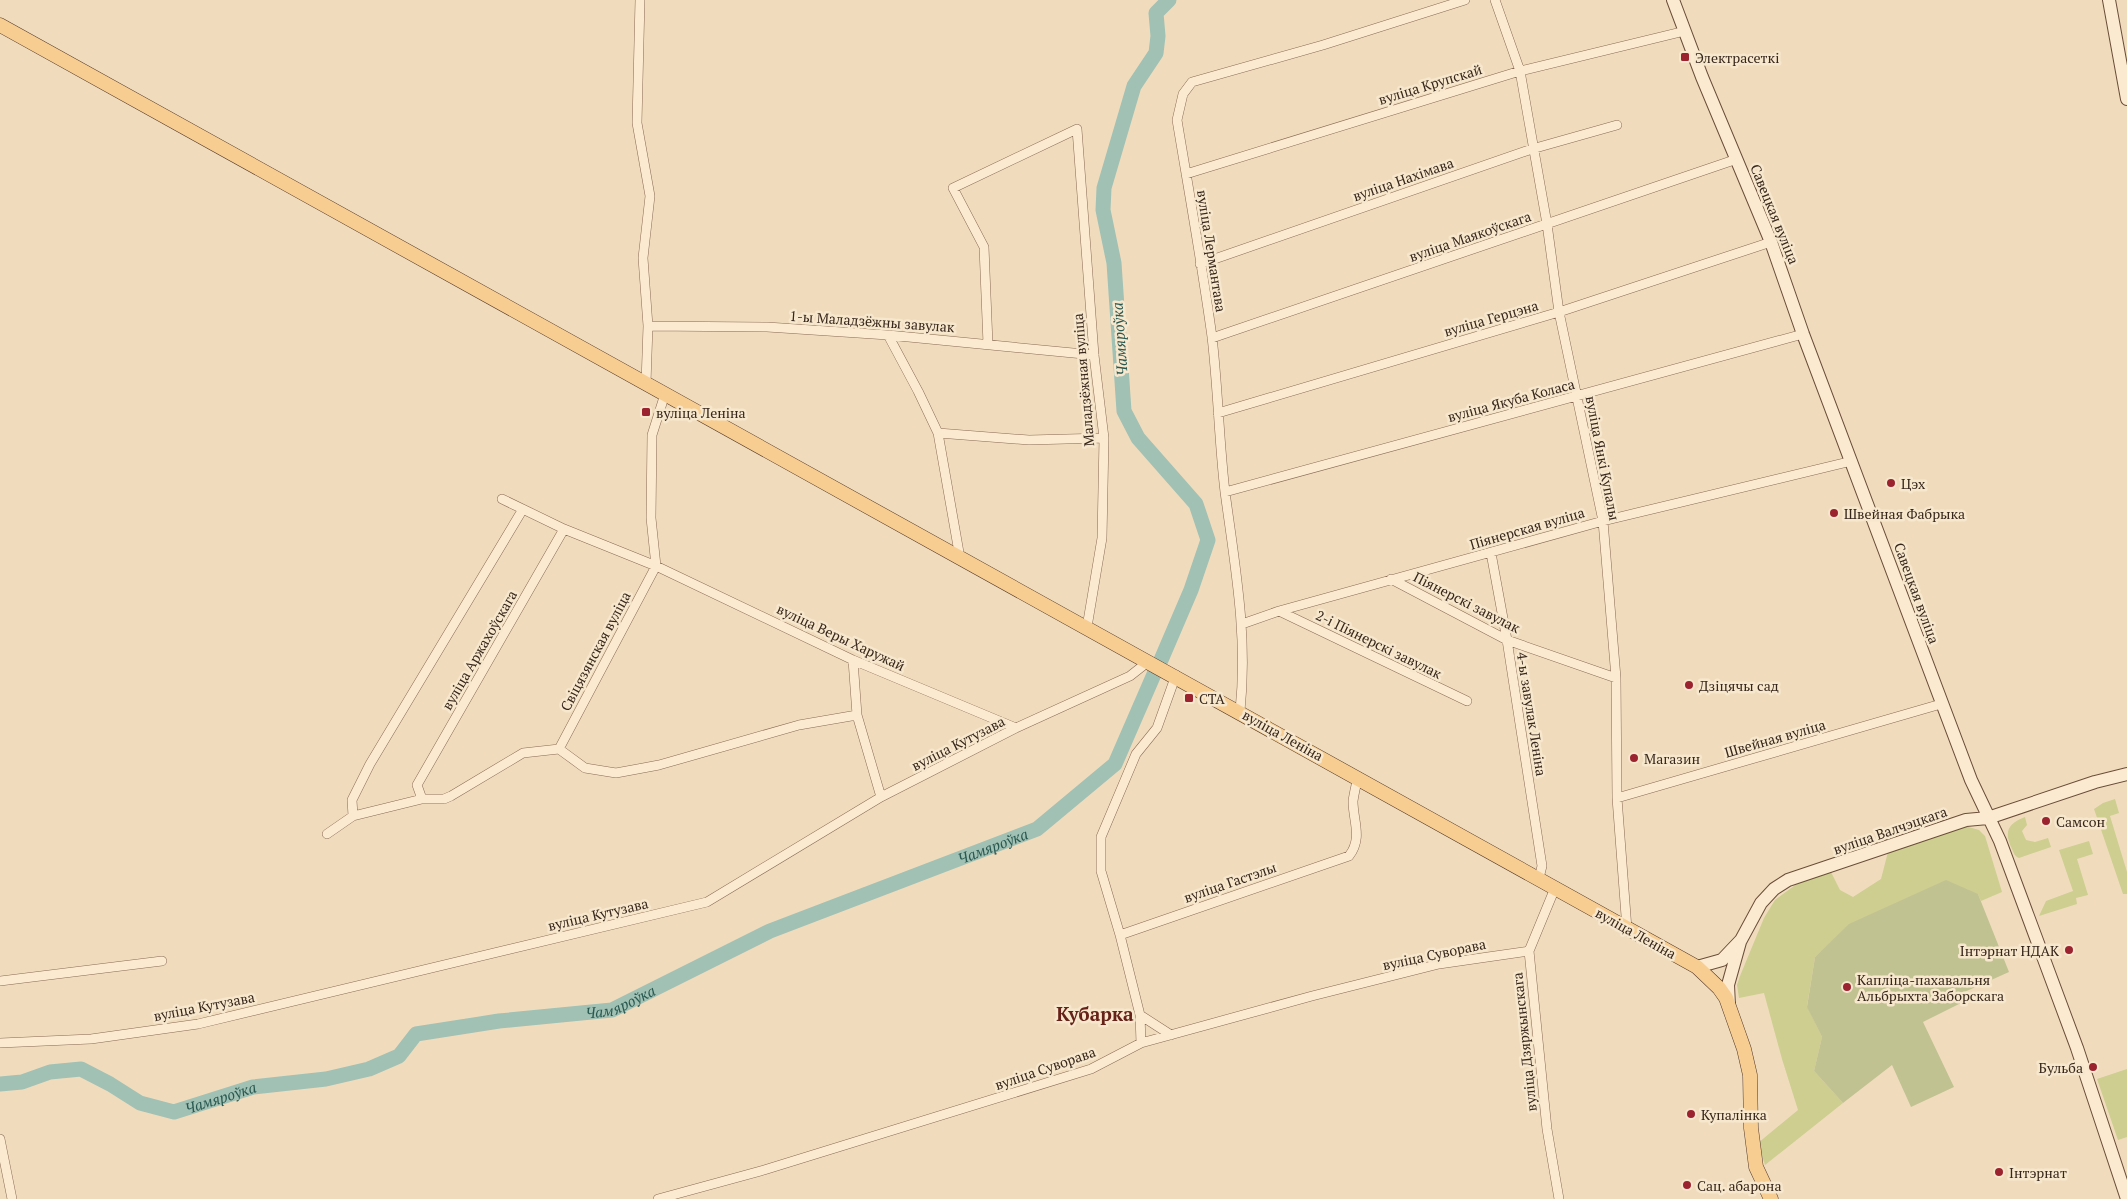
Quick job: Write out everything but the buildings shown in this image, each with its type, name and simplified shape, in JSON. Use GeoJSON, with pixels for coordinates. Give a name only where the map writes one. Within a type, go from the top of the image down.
{"type":"FeatureCollection","features":[{"type":"Feature","properties":{"kind":"main road","name":"вуліца Леніна"},"geometry":{"type":"LineString","coordinates":[[0,25],[596,354],[664,394],[960,558],[1176,675],[1697,967],[1719,988],[1726,998],[1744,1049],[1750,1075],[1751,1128],[1756,1167],[1771,1199]]}},
{"type":"Feature","properties":{"kind":"street"},"geometry":{"type":"LineString","coordinates":[[640,0],[638,122],[650,196],[643,258],[648,326],[646,383]]}},
{"type":"Feature","properties":{"kind":"street","name":"вуліца Лермантава"},"geometry":{"type":"LineString","coordinates":[[1240,711],[1242,624],[1237,567],[1225,492],[1212,338],[1177,120],[1183,94],[1192,82],[1323,45],[1465,0]]}},
{"type":"Feature","properties":{"kind":"street","name":"вуліца Янкі Купалы"},"geometry":{"type":"LineString","coordinates":[[1495,0],[1520,71],[1532,149],[1547,224],[1559,312],[1603,521],[1616,678],[1617,798],[1627,929]]}},
{"type":"Feature","properties":{"kind":"street","name":"Савецкая вуліца"},"geometry":{"type":"LineString","coordinates":[[1673,0],[1771,242],[1803,334],[1852,461],[1941,704],[1971,780],[2000,841],[2077,1048],[2124,1197]]}},
{"type":"Feature","properties":{"kind":"street"},"geometry":{"type":"LineString","coordinates":[[2109,0],[2123,62],[2127,99]]}},
{"type":"Feature","properties":{"kind":"street","name":"вуліца Крупскай"},"geometry":{"type":"LineString","coordinates":[[1186,174],[1520,71],[1685,31]]}},
{"type":"Feature","properties":{"kind":"street","name":"вуліца Нахімава"},"geometry":{"type":"LineString","coordinates":[[1200,264],[1532,149],[1616,125]]}},
{"type":"Feature","properties":{"kind":"street","name":"Маладзёжная вуліца"},"geometry":{"type":"LineString","coordinates":[[988,344],[984,247],[953,188],[1076,129],[1094,355],[1104,438],[1102,538],[1087,627]]}},
{"type":"Feature","properties":{"kind":"street","name":"вуліца Маякоўскага"},"geometry":{"type":"LineString","coordinates":[[1212,338],[1737,159]]}},
{"type":"Feature","properties":{"kind":"street","name":"вуліца Герцэна"},"geometry":{"type":"LineString","coordinates":[[1218,413],[1559,312],[1771,242]]}},
{"type":"Feature","properties":{"kind":"street","name":"1-ы Маладзёжны завулак"},"geometry":{"type":"LineString","coordinates":[[648,326],[767,327],[888,335],[1094,355]]}},
{"type":"Feature","properties":{"kind":"street","name":"вуліца Якуба Коласа"},"geometry":{"type":"LineString","coordinates":[[1225,492],[1803,334]]}},
{"type":"Feature","properties":{"kind":"street"},"geometry":{"type":"LineString","coordinates":[[888,335],[938,432],[960,558]]}},
{"type":"Feature","properties":{"kind":"street"},"geometry":{"type":"LineString","coordinates":[[656,566],[651,518],[652,435],[664,394]]}},
{"type":"Feature","properties":{"kind":"street"},"geometry":{"type":"LineString","coordinates":[[938,432],[1029,440],[1104,438]]}},
{"type":"Feature","properties":{"kind":"street","name":"Піянерская вуліца"},"geometry":{"type":"LineString","coordinates":[[1242,624],[1279,611],[1392,579],[1491,554],[1603,521],[1852,461]]}},
{"type":"Feature","properties":{"kind":"street","name":"вуліца Веры Харужай"},"geometry":{"type":"LineString","coordinates":[[502,499],[564,528],[656,566],[853,660],[1016,728]]}},
{"type":"Feature","properties":{"kind":"street"},"geometry":{"type":"LineString","coordinates":[[353,816],[352,800],[370,764],[523,509]]}},
{"type":"Feature","properties":{"kind":"street","name":"вуліца Аржахоўскага"},"geometry":{"type":"LineString","coordinates":[[422,799],[417,785],[564,528]]}},
{"type":"Feature","properties":{"kind":"street","name":"4-ы завулак Леніна"},"geometry":{"type":"LineString","coordinates":[[1491,554],[1507,640],[1542,866],[1539,878]]}},
{"type":"Feature","properties":{"kind":"street","name":"Свіцязянская вуліца"},"geometry":{"type":"LineString","coordinates":[[559,749],[656,566]]}},
{"type":"Feature","properties":{"kind":"street","name":"Піянерскі завулак"},"geometry":{"type":"LineString","coordinates":[[1392,579],[1507,640],[1616,678]]}},
{"type":"Feature","properties":{"kind":"street","name":"2-і Піянерскі завулак"},"geometry":{"type":"LineString","coordinates":[[1279,611],[1467,701]]}},
{"type":"Feature","properties":{"kind":"street"},"geometry":{"type":"LineString","coordinates":[[853,660],[857,715],[881,797]]}},
{"type":"Feature","properties":{"kind":"street","name":"вуліца Кутузава"},"geometry":{"type":"LineString","coordinates":[[0,1043],[91,1040],[198,1024],[707,902],[881,797],[1016,728],[1130,676],[1149,661]]}},
{"type":"Feature","properties":{"kind":"street"},"geometry":{"type":"LineString","coordinates":[[1142,1043],[1140,1015],[1120,935],[1101,871],[1101,837],[1136,754],[1157,728],[1176,675]]}},
{"type":"Feature","properties":{"kind":"street","name":"Швейная вуліца"},"geometry":{"type":"LineString","coordinates":[[1617,798],[1941,704]]}},
{"type":"Feature","properties":{"kind":"street"},"geometry":{"type":"LineString","coordinates":[[327,834],[353,816],[422,799],[444,799],[523,754],[559,749],[585,768],[616,774],[659,765],[800,724],[857,715]]}},
{"type":"Feature","properties":{"kind":"street","name":"вуліца Валчэцкага"},"geometry":{"type":"LineString","coordinates":[[1697,967],[1722,960],[1741,940],[1761,903],[1774,889],[1788,880],[1966,820],[1988,818],[2095,782],[2127,774]]}},
{"type":"Feature","properties":{"kind":"street","name":"вуліца Гастэлы"},"geometry":{"type":"LineString","coordinates":[[1120,935],[1349,856],[1356,848],[1358,837],[1353,801],[1358,777]]}},
{"type":"Feature","properties":{"kind":"street","name":"вуліца Дзяржынскага"},"geometry":{"type":"LineString","coordinates":[[1555,888],[1529,951],[1547,1129],[1559,1199]]}},
{"type":"Feature","properties":{"kind":"street"},"geometry":{"type":"LineString","coordinates":[[1730,1009],[1728,985],[1741,940]]}},
{"type":"Feature","properties":{"kind":"street","name":"вуліца Суворава"},"geometry":{"type":"LineString","coordinates":[[658,1199],[764,1170],[1091,1070],[1142,1043],[1312,996],[1430,967],[1529,951]]}},
{"type":"Feature","properties":{"kind":"street"},"geometry":{"type":"LineString","coordinates":[[0,981],[162,962]]}},
{"type":"Feature","properties":{"kind":"street"},"geometry":{"type":"LineString","coordinates":[[1140,1015],[1171,1035]]}},
{"type":"Feature","properties":{"kind":"street"},"geometry":{"type":"LineString","coordinates":[[0,1139],[12,1199]]}},
{"type":"Feature","properties":{"kind":"green space"},"geometry":{"type":"Polygon","coordinates":[[[2115,799],[2119,813],[2110,816],[2127,872],[2127,894],[2123,894],[2094,809],[2103,803],[2115,799]]]}},
{"type":"Feature","properties":{"kind":"green space"},"geometry":{"type":"Polygon","coordinates":[[[2025,817],[2027,825],[2022,831],[2026,840],[2035,842],[2048,838],[2051,847],[2019,858],[2014,853],[2008,833],[2014,823],[2025,817]]]}},
{"type":"Feature","properties":{"kind":"green space"},"geometry":{"type":"Polygon","coordinates":[[[1965,826],[1979,830],[1985,836],[2002,892],[1981,901],[1978,894],[1831,942],[1815,957],[1807,1006],[1822,1037],[1814,1071],[1843,1103],[1765,1165],[1758,1143],[1798,1110],[1764,993],[1739,998],[1737,985],[1764,918],[1775,900],[1802,880],[1830,870],[1840,890],[1853,897],[1881,879],[1888,852],[1965,826]]]}},
{"type":"Feature","properties":{"kind":"green space"},"geometry":{"type":"Polygon","coordinates":[[[2089,841],[2093,854],[2077,859],[2088,895],[2076,898],[2077,904],[2039,916],[2046,901],[2073,891],[2059,850],[2089,841]]]}},
{"type":"Feature","properties":{"kind":"green space"},"geometry":{"type":"Polygon","coordinates":[[[1946,880],[1978,894],[2009,972],[1960,994],[1963,1002],[1923,1022],[1954,1087],[1911,1107],[1892,1065],[1843,1103],[1814,1071],[1822,1037],[1807,1007],[1815,957],[1849,924],[1946,880]]]}},
{"type":"Feature","properties":{"kind":"green space"},"geometry":{"type":"Polygon","coordinates":[[[2127,1069],[2127,1137],[2118,1140],[2097,1079],[2127,1069]]]}},
{"type":"Feature","properties":{"kind":"waterway","name":"Чамяроўка"},"geometry":{"type":"LineString","coordinates":[[1161,660],[1191,590],[1208,540],[1196,504],[1138,438],[1124,411],[1114,263],[1103,210],[1104,188],[1134,86],[1156,53],[1158,36],[1156,13],[1169,0]]}},
{"type":"Feature","properties":{"kind":"waterway","name":"Чамяроўка"},"geometry":{"type":"LineString","coordinates":[[0,1084],[22,1082],[50,1072],[81,1069],[140,1103],[174,1112],[253,1087],[326,1079],[369,1069],[399,1056],[416,1034],[499,1021],[612,1010],[770,931],[1037,829],[1115,764],[1155,672]]}},
{"type":"Feature","properties":{"kind":"place","name":"Электрасеткі"},"geometry":{"type":"Point","coordinates":[1685,57]}},
{"type":"Feature","properties":{"kind":"place","name":"вуліца Леніна"},"geometry":{"type":"Point","coordinates":[646,412]}},
{"type":"Feature","properties":{"kind":"place","name":"Цэх"},"geometry":{"type":"Point","coordinates":[1891,483]}},
{"type":"Feature","properties":{"kind":"place","name":"Швейная Фабрыка"},"geometry":{"type":"Point","coordinates":[1834,513]}},
{"type":"Feature","properties":{"kind":"place","name":"Дзіцячы сад"},"geometry":{"type":"Point","coordinates":[1689,685]}},
{"type":"Feature","properties":{"kind":"place","name":"СТА"},"geometry":{"type":"Point","coordinates":[1189,698]}},
{"type":"Feature","properties":{"kind":"place","name":"Магазин"},"geometry":{"type":"Point","coordinates":[1634,758]}},
{"type":"Feature","properties":{"kind":"place","name":"Самсон"},"geometry":{"type":"Point","coordinates":[2046,821]}},
{"type":"Feature","properties":{"kind":"place","name":"Інтэрнат НДАК"},"geometry":{"type":"Point","coordinates":[2069,950]}},
{"type":"Feature","properties":{"kind":"place","name":"Капліца-пахавальня Альбрыхта Заборскага"},"geometry":{"type":"Point","coordinates":[1847,987]}},
{"type":"Feature","properties":{"kind":"place","name":"Бульба"},"geometry":{"type":"Point","coordinates":[2093,1067]}},
{"type":"Feature","properties":{"kind":"place","name":"Купалінка"},"geometry":{"type":"Point","coordinates":[1691,1114]}},
{"type":"Feature","properties":{"kind":"place","name":"Інтэрнат"},"geometry":{"type":"Point","coordinates":[1999,1172]}},
{"type":"Feature","properties":{"kind":"place","name":"Сац. абарона"},"geometry":{"type":"Point","coordinates":[1687,1185]}},
{"type":"Feature","properties":{"kind":"district","name":"Кубарка"},"geometry":{"type":"Point","coordinates":[1095,1013]}}]}
